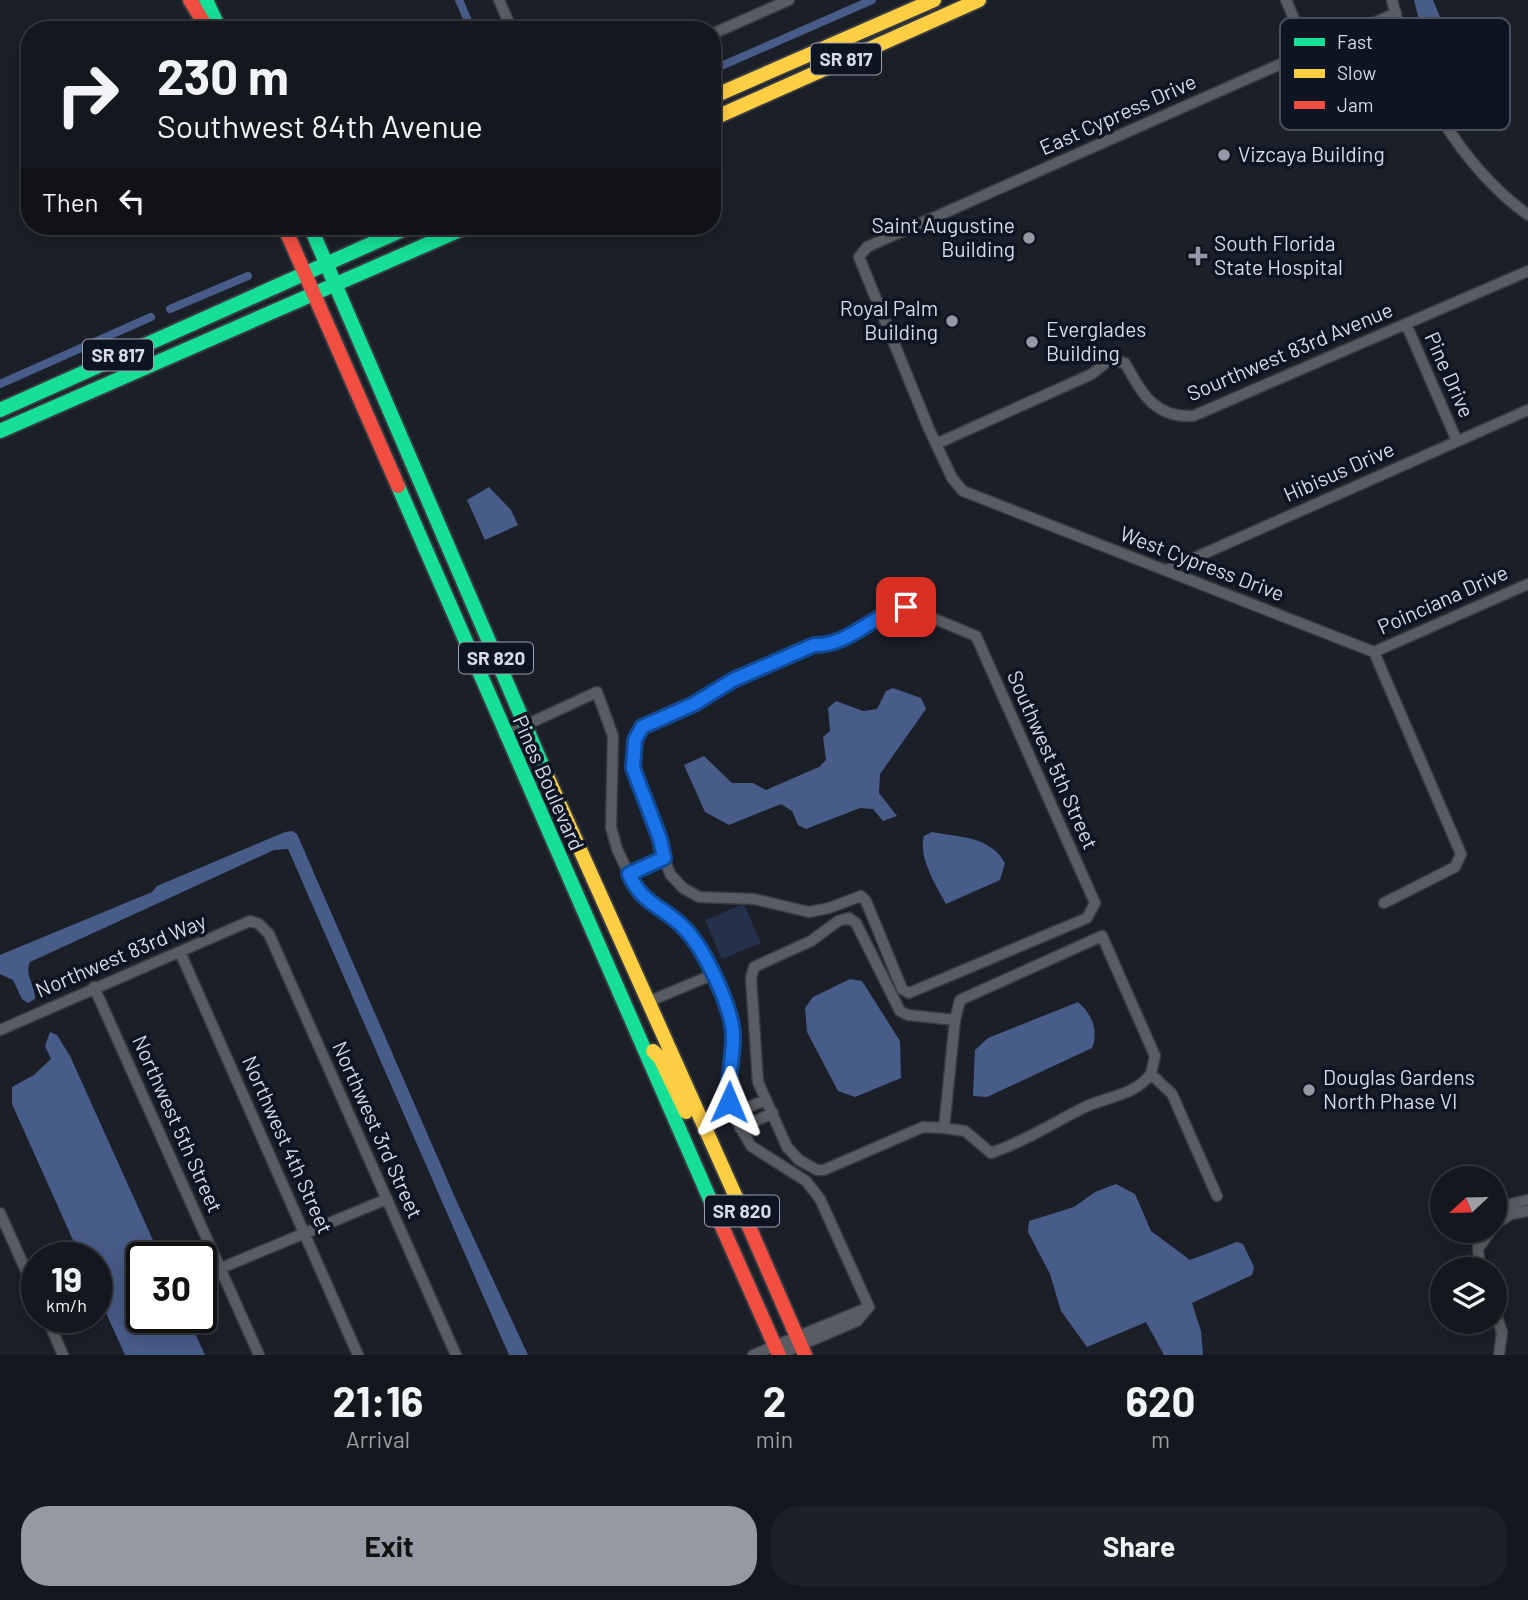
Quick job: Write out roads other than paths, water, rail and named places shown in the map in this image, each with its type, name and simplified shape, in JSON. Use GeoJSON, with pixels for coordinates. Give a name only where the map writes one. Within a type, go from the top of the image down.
{"type":"FeatureCollection","features":[{"type":"Feature","properties":{"kind":"main road"},"geometry":{"type":"LineString","coordinates":[[183,0],[191,21]]}},
{"type":"Feature","properties":{"kind":"main road"},"geometry":{"type":"LineString","coordinates":[[190,0],[208,21]]}},
{"type":"Feature","properties":{"kind":"main road"},"geometry":{"type":"LineString","coordinates":[[206,0],[213,21]]}},
{"type":"Feature","properties":{"kind":"main road","name":"SR 817"},"geometry":{"type":"LineString","coordinates":[[721,93],[934,0]]}},
{"type":"Feature","properties":{"kind":"main road","name":"SR 817"},"geometry":{"type":"LineString","coordinates":[[721,115],[979,0]]}},
{"type":"Feature","properties":{"kind":"main road","name":"Pines Boulevard"},"geometry":{"type":"LineString","coordinates":[[288,235],[394,473],[504,735],[778,1352]]}},
{"type":"Feature","properties":{"kind":"main road","name":"Pines Boulevard"},"geometry":{"type":"LineString","coordinates":[[314,235],[429,497],[524,725],[650,1001],[801,1346]]}},
{"type":"Feature","properties":{"kind":"main road","name":"SR 817"},"geometry":{"type":"LineString","coordinates":[[0,410],[326,261],[389,235]]}},
{"type":"Feature","properties":{"kind":"main road","name":"SR 817"},"geometry":{"type":"LineString","coordinates":[[0,431],[447,235]]}},
{"type":"Feature","properties":{"kind":"main road"},"geometry":{"type":"LineString","coordinates":[[394,473],[414,495],[429,497]]}},
{"type":"Feature","properties":{"kind":"main road"},"geometry":{"type":"LineString","coordinates":[[410,511],[423,513],[456,583],[468,592]]}},
{"type":"Feature","properties":{"kind":"main road"},"geometry":{"type":"LineString","coordinates":[[573,891],[582,898],[626,985],[638,996],[650,1001]]}},
{"type":"Feature","properties":{"kind":"main road"},"geometry":{"type":"LineString","coordinates":[[642,1046],[651,1049],[660,1058],[687,1114],[707,1147],[718,1157]]}},
{"type":"Feature","properties":{"kind":"street"},"geometry":{"type":"LineString","coordinates":[[499,0],[508,21]]}},
{"type":"Feature","properties":{"kind":"street"},"geometry":{"type":"LineString","coordinates":[[721,30],[789,0]]}},
{"type":"Feature","properties":{"kind":"street"},"geometry":{"type":"LineString","coordinates":[[1286,0],[1294,18]]}},
{"type":"Feature","properties":{"kind":"street"},"geometry":{"type":"LineString","coordinates":[[1392,0],[1398,18]]}},
{"type":"Feature","properties":{"kind":"street","name":"East Cypress Drive"},"geometry":{"type":"LineString","coordinates":[[1385,18],[1396,13]]}},
{"type":"Feature","properties":{"kind":"street","name":"East Cypress Drive"},"geometry":{"type":"LineString","coordinates":[[859,257],[867,247],[1280,64]]}},
{"type":"Feature","properties":{"kind":"street"},"geometry":{"type":"LineString","coordinates":[[1451,130],[1494,186],[1528,215]]}},
{"type":"Feature","properties":{"kind":"street","name":"West Cypress Drive"},"geometry":{"type":"LineString","coordinates":[[859,257],[936,444],[952,478],[970,495],[1374,652]]}},
{"type":"Feature","properties":{"kind":"street","name":"Sourthwest 83rd Avenue"},"geometry":{"type":"LineString","coordinates":[[936,444],[1092,374],[1109,360],[1125,363],[1149,403],[1172,415],[1193,416],[1528,271]]}},
{"type":"Feature","properties":{"kind":"street","name":"Pine Drive"},"geometry":{"type":"LineString","coordinates":[[1406,324],[1457,441]]}},
{"type":"Feature","properties":{"kind":"street","name":"Hibisus Drive"},"geometry":{"type":"LineString","coordinates":[[1167,570],[1528,410]]}},
{"type":"Feature","properties":{"kind":"street","name":"Poinciana Drive"},"geometry":{"type":"LineString","coordinates":[[1374,652],[1528,584]]}},
{"type":"Feature","properties":{"kind":"street","name":"Southwest 5th Street"},"geometry":{"type":"LineString","coordinates":[[906,607],[965,629],[976,636],[1095,903],[1093,912],[1087,918],[909,993],[902,989],[866,901],[861,896],[809,912],[754,899],[699,897],[683,888],[670,874],[664,858],[660,839],[633,768],[635,740],[642,727],[694,704],[733,680],[814,645],[828,645],[861,631],[894,610],[906,607]]}},
{"type":"Feature","properties":{"kind":"street"},"geometry":{"type":"LineString","coordinates":[[1374,652],[1461,854],[1455,867],[1384,903]]}},
{"type":"Feature","properties":{"kind":"street"},"geometry":{"type":"LineString","coordinates":[[504,735],[597,692],[613,736],[611,827],[639,895],[680,923],[692,936],[712,975],[731,1022],[733,1037],[728,1087],[733,1114],[751,1146],[806,1181],[820,1199],[869,1307],[857,1321],[801,1346],[753,1355]]}},
{"type":"Feature","properties":{"kind":"street"},"geometry":{"type":"LineString","coordinates":[[629,874],[664,858]]}},
{"type":"Feature","properties":{"kind":"street"},"geometry":{"type":"LineString","coordinates":[[944,1128],[957,1007],[966,996],[1102,936],[1155,1056],[1151,1074],[1127,1094],[1076,1111],[1045,1130],[991,1153],[974,1137],[944,1128],[923,1127],[824,1170],[817,1170],[799,1160],[787,1147],[765,1100],[755,1066],[751,970],[811,940],[838,921],[849,918],[856,923],[900,1011],[908,1015],[955,1020]]}},
{"type":"Feature","properties":{"kind":"street","name":"Northwest 83rd Way"},"geometry":{"type":"LineString","coordinates":[[0,1030],[250,921],[259,924]]}},
{"type":"Feature","properties":{"kind":"street","name":"Northwest 3rd Street"},"geometry":{"type":"LineString","coordinates":[[259,924],[269,934],[456,1355]]}},
{"type":"Feature","properties":{"kind":"street","name":"Northwest 4th Street"},"geometry":{"type":"LineString","coordinates":[[180,952],[358,1355]]}},
{"type":"Feature","properties":{"kind":"street"},"geometry":{"type":"LineString","coordinates":[[650,1001],[712,975]]}},
{"type":"Feature","properties":{"kind":"street","name":"Northwest 5th Street"},"geometry":{"type":"LineString","coordinates":[[94,987],[259,1355]]}},
{"type":"Feature","properties":{"kind":"street"},"geometry":{"type":"LineString","coordinates":[[1151,1074],[1172,1094],[1217,1196]]}},
{"type":"Feature","properties":{"kind":"street"},"geometry":{"type":"LineString","coordinates":[[733,1114],[765,1100]]}},
{"type":"Feature","properties":{"kind":"street"},"geometry":{"type":"LineString","coordinates":[[740,1128],[772,1113]]}},
{"type":"Feature","properties":{"kind":"street"},"geometry":{"type":"LineString","coordinates":[[221,1268],[387,1199]]}},
{"type":"Feature","properties":{"kind":"street"},"geometry":{"type":"LineString","coordinates":[[1507,1205],[1528,1200]]}},
{"type":"Feature","properties":{"kind":"street"},"geometry":{"type":"LineString","coordinates":[[1507,1216],[1528,1210]]}},
{"type":"Feature","properties":{"kind":"street"},"geometry":{"type":"LineString","coordinates":[[0,1213],[21,1260]]}},
{"type":"Feature","properties":{"kind":"street"},"geometry":{"type":"LineString","coordinates":[[1479,1243],[1479,1257]]}},
{"type":"Feature","properties":{"kind":"street"},"geometry":{"type":"LineString","coordinates":[[1478,1249],[1482,1243]]}},
{"type":"Feature","properties":{"kind":"street"},"geometry":{"type":"LineString","coordinates":[[53,1333],[63,1355]]}},
{"type":"Feature","properties":{"kind":"street"},"geometry":{"type":"LineString","coordinates":[[1499,1355],[1502,1334]]}},
{"type":"Feature","properties":{"kind":"waterway"},"geometry":{"type":"LineString","coordinates":[[459,0],[468,21]]}},
{"type":"Feature","properties":{"kind":"waterway"},"geometry":{"type":"LineString","coordinates":[[721,66],[872,0]]}},
{"type":"Feature","properties":{"kind":"waterway"},"geometry":{"type":"LineString","coordinates":[[170,309],[248,276]]}},
{"type":"Feature","properties":{"kind":"waterway"},"geometry":{"type":"LineString","coordinates":[[0,384],[151,317]]}},
{"type":"Feature","properties":{"kind":"place","name":"Vizcaya Building"},"geometry":{"type":"Point","coordinates":[1224,155]}},
{"type":"Feature","properties":{"kind":"place","name":"Saint Augustine Building"},"geometry":{"type":"Point","coordinates":[1029,238]}},
{"type":"Feature","properties":{"kind":"place","name":"South Florida State Hospital"},"geometry":{"type":"Point","coordinates":[1198,256]}},
{"type":"Feature","properties":{"kind":"place","name":"Royal Palm Building"},"geometry":{"type":"Point","coordinates":[952,321]}},
{"type":"Feature","properties":{"kind":"place","name":"Everglades Building"},"geometry":{"type":"Point","coordinates":[1032,342]}},
{"type":"Feature","properties":{"kind":"place","name":"Douglas Gardens North Phase VI"},"geometry":{"type":"Point","coordinates":[1309,1090]}}]}
